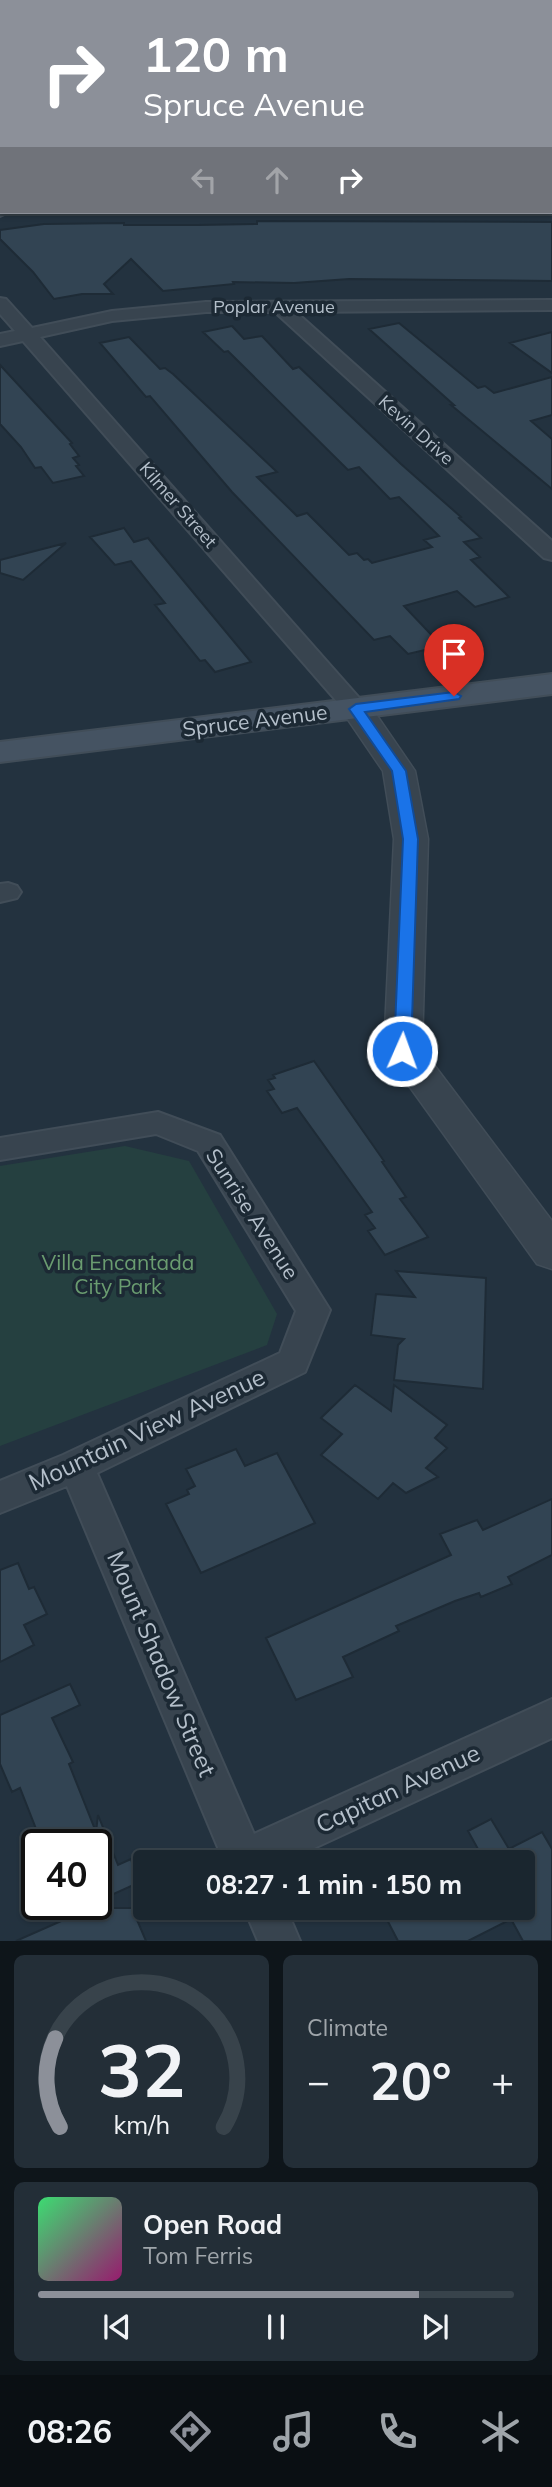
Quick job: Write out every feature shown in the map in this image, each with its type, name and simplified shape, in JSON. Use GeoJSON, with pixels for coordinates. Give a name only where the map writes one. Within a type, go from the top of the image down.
{"type":"FeatureCollection","features":[{"type":"Feature","properties":{"kind":"main road","name":"Spruce Avenue"},"geometry":{"type":"LineString","coordinates":[[0,752],[552,684]]}},
{"type":"Feature","properties":{"kind":"street","name":"Kilmer Street"},"geometry":{"type":"LineString","coordinates":[[0,303],[356,709]]}},
{"type":"Feature","properties":{"kind":"street","name":"Poplar Avenue"},"geometry":{"type":"LineString","coordinates":[[0,340],[112,316],[206,307],[552,305]]}},
{"type":"Feature","properties":{"kind":"street","name":"Kevin Drive"},"geometry":{"type":"LineString","coordinates":[[280,307],[552,554]]}},
{"type":"Feature","properties":{"kind":"street"},"geometry":{"type":"LineString","coordinates":[[356,709],[399,771],[411,839],[402,1051],[552,1252]]}},
{"type":"Feature","properties":{"kind":"street","name":"Sunrise Avenue"},"geometry":{"type":"LineString","coordinates":[[0,1149],[158,1123],[208,1143],[313,1310],[293,1362]]}},
{"type":"Feature","properties":{"kind":"street","name":"Mountain View Avenue"},"geometry":{"type":"LineString","coordinates":[[0,1497],[76,1466],[293,1362]]}},
{"type":"Feature","properties":{"kind":"street","name":"Mount Shadow Street"},"geometry":{"type":"LineString","coordinates":[[76,1466],[240,1850]]}},
{"type":"Feature","properties":{"kind":"street","name":"Capitan Avenue"},"geometry":{"type":"LineString","coordinates":[[269,1850],[552,1718]]}},
{"type":"Feature","properties":{"kind":"street"},"geometry":{"type":"LineString","coordinates":[[270,1920],[279,1941]]}},
{"type":"Feature","properties":{"kind":"green space","name":"Villa Encantada City Park"},"geometry":{"type":"Polygon","coordinates":[[[125,1146],[189,1161],[277,1314],[267,1345],[0,1446],[0,1166],[125,1146]]]}},
{"type":"Feature","properties":{"kind":"building"},"geometry":{"type":"Polygon","coordinates":[[[257,221],[552,222],[552,281],[349,279],[294,283],[233,282],[234,284],[163,291],[131,259],[104,284],[113,294],[82,294],[54,299],[33,272],[0,239],[0,230],[44,224],[197,225],[257,224],[257,221]]]}},
{"type":"Feature","properties":{"kind":"building"},"geometry":{"type":"Polygon","coordinates":[[[399,323],[478,388],[485,386],[494,393],[552,377],[552,415],[531,421],[552,439],[552,489],[451,405],[454,405],[369,329],[399,323]]]}},
{"type":"Feature","properties":{"kind":"building"},"geometry":{"type":"Polygon","coordinates":[[[232,326],[244,339],[262,336],[293,369],[299,367],[461,517],[459,518],[481,538],[464,542],[480,557],[471,560],[509,597],[475,607],[457,591],[404,606],[442,646],[408,654],[390,636],[374,640],[232,492],[150,396],[146,397],[100,343],[129,337],[160,369],[165,368],[173,374],[277,472],[257,477],[297,516],[307,513],[349,555],[357,553],[372,563],[432,547],[424,540],[439,536],[399,497],[390,499],[359,467],[348,470],[228,351],[224,352],[203,332],[232,326]]]}},
{"type":"Feature","properties":{"kind":"building"},"geometry":{"type":"Polygon","coordinates":[[[552,332],[552,373],[510,343],[552,332]]]}},
{"type":"Feature","properties":{"kind":"building"},"geometry":{"type":"Polygon","coordinates":[[[0,365],[72,443],[70,444],[79,456],[73,458],[84,476],[53,483],[41,467],[35,468],[21,447],[0,424],[0,365]]]}},
{"type":"Feature","properties":{"kind":"building"},"geometry":{"type":"Polygon","coordinates":[[[124,528],[134,542],[148,538],[251,662],[215,672],[205,660],[200,661],[155,605],[165,603],[131,561],[115,565],[90,537],[124,528]]]}},
{"type":"Feature","properties":{"kind":"building"},"geometry":{"type":"Polygon","coordinates":[[[66,543],[23,580],[0,573],[0,560],[66,543]]]}},
{"type":"Feature","properties":{"kind":"building"},"geometry":{"type":"Polygon","coordinates":[[[314,1061],[384,1161],[382,1162],[406,1197],[400,1199],[428,1237],[385,1255],[368,1231],[375,1228],[365,1215],[372,1212],[297,1108],[282,1113],[267,1091],[274,1089],[268,1080],[275,1078],[273,1075],[314,1061]]]}},
{"type":"Feature","properties":{"kind":"building"},"geometry":{"type":"Polygon","coordinates":[[[396,1271],[486,1278],[483,1389],[394,1380],[398,1345],[404,1339],[371,1335],[376,1294],[415,1297],[396,1271]]]}},
{"type":"Feature","properties":{"kind":"building"},"geometry":{"type":"Polygon","coordinates":[[[355,1385],[391,1411],[394,1385],[447,1425],[435,1438],[447,1448],[426,1468],[438,1477],[406,1493],[393,1483],[378,1499],[321,1455],[342,1434],[321,1418],[355,1385]]]}},
{"type":"Feature","properties":{"kind":"building"},"geometry":{"type":"Polygon","coordinates":[[[236,1449],[245,1466],[277,1453],[315,1523],[201,1573],[166,1504],[189,1494],[187,1490],[195,1486],[186,1469],[236,1449]]]}},
{"type":"Feature","properties":{"kind":"building"},"geometry":{"type":"Polygon","coordinates":[[[552,1499],[552,1555],[508,1577],[512,1584],[481,1597],[479,1593],[455,1601],[396,1626],[399,1631],[343,1657],[353,1677],[296,1700],[266,1638],[451,1555],[440,1534],[477,1520],[483,1530],[552,1499]]]}},
{"type":"Feature","properties":{"kind":"building"},"geometry":{"type":"Polygon","coordinates":[[[18,1563],[29,1589],[34,1587],[47,1614],[24,1625],[34,1645],[0,1662],[0,1570],[18,1563]]]}},
{"type":"Feature","properties":{"kind":"building"},"geometry":{"type":"Polygon","coordinates":[[[70,1684],[80,1705],[52,1718],[73,1762],[69,1764],[95,1829],[36,1829],[20,1788],[12,1792],[0,1764],[0,1715],[70,1684]]]}},
{"type":"Feature","properties":{"kind":"building"},"geometry":{"type":"Polygon","coordinates":[[[98,1815],[104,1829],[96,1829],[98,1815]]]}},
{"type":"Feature","properties":{"kind":"building"},"geometry":{"type":"Polygon","coordinates":[[[491,1819],[509,1849],[542,1832],[552,1849],[552,1941],[523,1941],[512,1920],[535,1920],[535,1850],[476,1850],[478,1849],[468,1831],[491,1819]]]}},
{"type":"Feature","properties":{"kind":"building"},"geometry":{"type":"Polygon","coordinates":[[[112,1850],[118,1865],[131,1859],[133,1885],[112,1895],[112,1850]]]}},
{"type":"Feature","properties":{"kind":"building"},"geometry":{"type":"Polygon","coordinates":[[[112,1908],[132,1908],[133,1920],[137,1920],[146,1941],[16,1941],[64,1920],[112,1920],[112,1908]]]}},
{"type":"Feature","properties":{"kind":"building"},"geometry":{"type":"Polygon","coordinates":[[[387,1920],[509,1920],[468,1941],[398,1941],[387,1920]]]}},
{"type":"Feature","properties":{"kind":"route"},"geometry":{"type":"LineString","coordinates":[[402,1051],[411,839],[399,771],[356,709],[454,696]]}}]}
